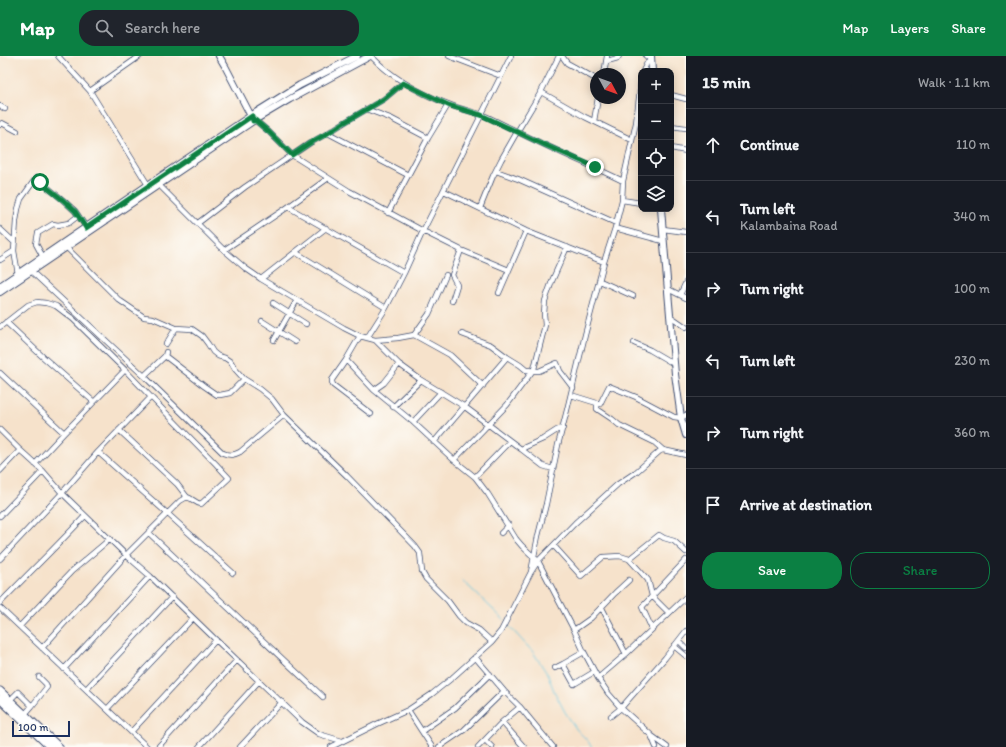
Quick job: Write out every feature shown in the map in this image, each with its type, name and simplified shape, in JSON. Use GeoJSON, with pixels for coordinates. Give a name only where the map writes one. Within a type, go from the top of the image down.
{"type":"FeatureCollection","features":[{"type":"Feature","properties":{"kind":"main road"},"geometry":{"type":"LineString","coordinates":[[219,56],[253,119]]}},
{"type":"Feature","properties":{"kind":"main road"},"geometry":{"type":"LineString","coordinates":[[0,292],[159,185],[300,85],[345,59],[357,56]]}},
{"type":"Feature","properties":{"kind":"main road"},"geometry":{"type":"LineString","coordinates":[[0,286],[148,185],[253,119],[371,56]]}},
{"type":"Feature","properties":{"kind":"main road"},"geometry":{"type":"LineString","coordinates":[[649,57],[651,68]]}},
{"type":"Feature","properties":{"kind":"main road"},"geometry":{"type":"LineString","coordinates":[[661,212],[674,364],[686,435]]}},
{"type":"Feature","properties":{"kind":"main road"},"geometry":{"type":"LineString","coordinates":[[0,691],[58,747]]}},
{"type":"Feature","properties":{"kind":"main road"},"geometry":{"type":"LineString","coordinates":[[0,699],[50,747]]}},
{"type":"Feature","properties":{"kind":"street"},"geometry":{"type":"LineString","coordinates":[[58,56],[90,91],[148,185]]}},
{"type":"Feature","properties":{"kind":"street"},"geometry":{"type":"LineString","coordinates":[[90,91],[140,56]]}},
{"type":"Feature","properties":{"kind":"street"},"geometry":{"type":"LineString","coordinates":[[371,56],[403,83],[448,105],[481,115],[624,181]]}},
{"type":"Feature","properties":{"kind":"street"},"geometry":{"type":"LineString","coordinates":[[449,56],[501,76]]}},
{"type":"Feature","properties":{"kind":"street"},"geometry":{"type":"LineString","coordinates":[[367,338],[386,308],[404,273],[423,231],[511,56]]}},
{"type":"Feature","properties":{"kind":"street"},"geometry":{"type":"LineString","coordinates":[[480,208],[496,170],[516,132],[562,56],[568,63],[590,76]]}},
{"type":"Feature","properties":{"kind":"street"},"geometry":{"type":"LineString","coordinates":[[605,68],[607,58],[618,58],[620,56]]}},
{"type":"Feature","properties":{"kind":"street"},"geometry":{"type":"LineString","coordinates":[[644,68],[649,57]]}},
{"type":"Feature","properties":{"kind":"street"},"geometry":{"type":"LineString","coordinates":[[198,223],[245,187],[310,143],[384,99],[403,83]]}},
{"type":"Feature","properties":{"kind":"street"},"geometry":{"type":"LineString","coordinates":[[540,92],[632,140]]}},
{"type":"Feature","properties":{"kind":"street"},"geometry":{"type":"LineString","coordinates":[[674,96],[686,98]]}},
{"type":"Feature","properties":{"kind":"street"},"geometry":{"type":"LineString","coordinates":[[594,121],[597,104]]}},
{"type":"Feature","properties":{"kind":"street"},"geometry":{"type":"LineString","coordinates":[[531,572],[533,556],[585,335],[622,200],[624,181],[636,123],[638,104]]}},
{"type":"Feature","properties":{"kind":"street"},"geometry":{"type":"LineString","coordinates":[[388,213],[428,138],[448,105]]}},
{"type":"Feature","properties":{"kind":"street"},"geometry":{"type":"LineString","coordinates":[[366,109],[390,118],[428,138]]}},
{"type":"Feature","properties":{"kind":"street"},"geometry":{"type":"LineString","coordinates":[[253,119],[269,132],[292,155],[328,178],[388,213],[423,231],[461,250],[509,270]]}},
{"type":"Feature","properties":{"kind":"street"},"geometry":{"type":"LineString","coordinates":[[0,125],[2,123],[17,131]]}},
{"type":"Feature","properties":{"kind":"street"},"geometry":{"type":"LineString","coordinates":[[674,126],[686,128]]}},
{"type":"Feature","properties":{"kind":"street"},"geometry":{"type":"LineString","coordinates":[[328,133],[408,175]]}},
{"type":"Feature","properties":{"kind":"street"},"geometry":{"type":"LineString","coordinates":[[674,149],[686,151]]}},
{"type":"Feature","properties":{"kind":"street"},"geometry":{"type":"LineString","coordinates":[[496,170],[518,179],[615,226],[663,240]]}},
{"type":"Feature","properties":{"kind":"street"},"geometry":{"type":"LineString","coordinates":[[18,274],[14,250],[16,222],[22,199],[36,178],[75,211],[86,228]]}},
{"type":"Feature","properties":{"kind":"street"},"geometry":{"type":"LineString","coordinates":[[224,250],[328,178]]}},
{"type":"Feature","properties":{"kind":"street"},"geometry":{"type":"LineString","coordinates":[[159,185],[224,250],[245,268],[261,279],[360,336],[374,340],[392,339],[414,335],[450,355],[484,386]]}},
{"type":"Feature","properties":{"kind":"street"},"geometry":{"type":"LineString","coordinates":[[444,191],[526,231],[604,262]]}},
{"type":"Feature","properties":{"kind":"street"},"geometry":{"type":"LineString","coordinates":[[622,200],[638,203]]}},
{"type":"Feature","properties":{"kind":"street"},"geometry":{"type":"LineString","coordinates":[[288,207],[404,273]]}},
{"type":"Feature","properties":{"kind":"street"},"geometry":{"type":"LineString","coordinates":[[43,257],[36,244],[38,233],[53,224],[58,225],[68,223],[78,216]]}},
{"type":"Feature","properties":{"kind":"street"},"geometry":{"type":"LineString","coordinates":[[261,279],[326,228]]}},
{"type":"Feature","properties":{"kind":"street"},"geometry":{"type":"LineString","coordinates":[[0,229],[14,242]]}},
{"type":"Feature","properties":{"kind":"street"},"geometry":{"type":"LineString","coordinates":[[662,229],[686,232]]}},
{"type":"Feature","properties":{"kind":"street"},"geometry":{"type":"LineString","coordinates":[[500,293],[526,231]]}},
{"type":"Feature","properties":{"kind":"street"},"geometry":{"type":"LineString","coordinates":[[66,247],[119,300],[144,317],[153,318],[176,328],[192,329],[197,332],[202,336],[213,352],[231,362],[244,379],[260,388],[272,399],[284,415],[347,476],[415,546],[420,553],[422,572],[426,579],[448,601],[466,623],[479,630],[492,642]]}},
{"type":"Feature","properties":{"kind":"street"},"geometry":{"type":"LineString","coordinates":[[454,460],[507,405],[533,370],[545,325],[544,314],[546,301],[552,281],[567,247]]}},
{"type":"Feature","properties":{"kind":"street"},"geometry":{"type":"LineString","coordinates":[[0,260],[14,250]]}},
{"type":"Feature","properties":{"kind":"street"},"geometry":{"type":"LineString","coordinates":[[452,302],[457,285],[452,275],[461,250]]}},
{"type":"Feature","properties":{"kind":"street"},"geometry":{"type":"LineString","coordinates":[[295,252],[386,308]]}},
{"type":"Feature","properties":{"kind":"street"},"geometry":{"type":"LineString","coordinates":[[31,270],[144,376],[223,453],[229,456],[240,452],[284,415]]}},
{"type":"Feature","properties":{"kind":"street"},"geometry":{"type":"LineString","coordinates":[[414,335],[429,314],[446,275]]}},
{"type":"Feature","properties":{"kind":"street"},"geometry":{"type":"LineString","coordinates":[[600,281],[633,296]]}},
{"type":"Feature","properties":{"kind":"street"},"geometry":{"type":"LineString","coordinates":[[680,295],[686,282]]}},
{"type":"Feature","properties":{"kind":"street"},"geometry":{"type":"LineString","coordinates":[[668,290],[686,298]]}},
{"type":"Feature","properties":{"kind":"street"},"geometry":{"type":"LineString","coordinates":[[274,340],[297,300]]}},
{"type":"Feature","properties":{"kind":"street"},"geometry":{"type":"LineString","coordinates":[[0,327],[28,305],[37,302],[46,302],[56,306],[73,319],[125,370],[229,478],[201,504],[198,504],[187,497],[177,484],[120,430]]}},
{"type":"Feature","properties":{"kind":"street"},"geometry":{"type":"LineString","coordinates":[[273,303],[306,324]]}},
{"type":"Feature","properties":{"kind":"street"},"geometry":{"type":"LineString","coordinates":[[670,316],[686,327]]}},
{"type":"Feature","properties":{"kind":"street"},"geometry":{"type":"LineString","coordinates":[[262,321],[295,342]]}},
{"type":"Feature","properties":{"kind":"street"},"geometry":{"type":"LineString","coordinates":[[6,322],[94,402]]}},
{"type":"Feature","properties":{"kind":"street"},"geometry":{"type":"LineString","coordinates":[[166,344],[176,328]]}},
{"type":"Feature","properties":{"kind":"street"},"geometry":{"type":"LineString","coordinates":[[462,334],[491,345],[507,357],[520,364],[526,370],[539,371],[557,363],[560,371],[573,388]]}},
{"type":"Feature","properties":{"kind":"street"},"geometry":{"type":"LineString","coordinates":[[360,336],[332,382],[333,385],[371,414]]}},
{"type":"Feature","properties":{"kind":"street"},"geometry":{"type":"LineString","coordinates":[[374,340],[399,364],[420,380],[465,407],[543,466],[553,469]]}},
{"type":"Feature","properties":{"kind":"street"},"geometry":{"type":"LineString","coordinates":[[634,343],[650,350],[674,364]]}},
{"type":"Feature","properties":{"kind":"street"},"geometry":{"type":"LineString","coordinates":[[144,376],[166,354],[204,386],[220,396],[230,393],[244,379]]}},
{"type":"Feature","properties":{"kind":"street"},"geometry":{"type":"LineString","coordinates":[[434,442],[484,386],[507,357]]}},
{"type":"Feature","properties":{"kind":"street"},"geometry":{"type":"LineString","coordinates":[[346,360],[374,390],[475,477],[488,494],[516,539],[538,561],[594,672],[608,693],[621,708],[667,747]]}},
{"type":"Feature","properties":{"kind":"street"},"geometry":{"type":"LineString","coordinates":[[374,390],[384,383],[399,364]]}},
{"type":"Feature","properties":{"kind":"street"},"geometry":{"type":"LineString","coordinates":[[36,464],[125,370]]}},
{"type":"Feature","properties":{"kind":"street"},"geometry":{"type":"LineString","coordinates":[[0,373],[64,433]]}},
{"type":"Feature","properties":{"kind":"street"},"geometry":{"type":"LineString","coordinates":[[393,407],[420,380]]}},
{"type":"Feature","properties":{"kind":"street"},"geometry":{"type":"LineString","coordinates":[[571,395],[600,404],[609,386],[674,417],[684,417]]}},
{"type":"Feature","properties":{"kind":"street"},"geometry":{"type":"LineString","coordinates":[[412,422],[441,392]]}},
{"type":"Feature","properties":{"kind":"street"},"geometry":{"type":"LineString","coordinates":[[0,559],[98,452],[151,397]]}},
{"type":"Feature","properties":{"kind":"street"},"geometry":{"type":"LineString","coordinates":[[597,403],[597,409],[619,425],[654,442],[663,450],[686,455]]}},
{"type":"Feature","properties":{"kind":"street"},"geometry":{"type":"LineString","coordinates":[[521,449],[563,428]]}},
{"type":"Feature","properties":{"kind":"street"},"geometry":{"type":"LineString","coordinates":[[0,430],[36,464],[62,493],[126,556],[150,576],[302,722],[319,734],[342,742]]}},
{"type":"Feature","properties":{"kind":"street"},"geometry":{"type":"LineString","coordinates":[[475,477],[510,441]]}},
{"type":"Feature","properties":{"kind":"street"},"geometry":{"type":"LineString","coordinates":[[0,471],[20,450]]}},
{"type":"Feature","properties":{"kind":"street"},"geometry":{"type":"LineString","coordinates":[[331,747],[408,710],[447,682],[492,642],[501,631],[538,561],[618,484],[636,472],[663,450]]}},
{"type":"Feature","properties":{"kind":"street"},"geometry":{"type":"LineString","coordinates":[[98,452],[233,573]]}},
{"type":"Feature","properties":{"kind":"street"},"geometry":{"type":"LineString","coordinates":[[0,516],[43,471]]}},
{"type":"Feature","properties":{"kind":"street"},"geometry":{"type":"LineString","coordinates":[[42,648],[149,532],[180,501],[187,497]]}},
{"type":"Feature","properties":{"kind":"street"},"geometry":{"type":"LineString","coordinates":[[0,603],[85,516]]}},
{"type":"Feature","properties":{"kind":"street"},"geometry":{"type":"LineString","coordinates":[[501,533],[508,526]]}},
{"type":"Feature","properties":{"kind":"street"},"geometry":{"type":"LineString","coordinates":[[149,532],[323,697]]}},
{"type":"Feature","properties":{"kind":"street"},"geometry":{"type":"LineString","coordinates":[[629,559],[659,534],[664,538],[674,541],[686,552]]}},
{"type":"Feature","properties":{"kind":"street"},"geometry":{"type":"LineString","coordinates":[[20,626],[72,571],[110,539]]}},
{"type":"Feature","properties":{"kind":"street"},"geometry":{"type":"LineString","coordinates":[[554,546],[581,576],[603,556],[620,556],[629,559],[648,580],[652,596],[669,613]]}},
{"type":"Feature","properties":{"kind":"street"},"geometry":{"type":"LineString","coordinates":[[652,629],[642,607],[686,560]]}},
{"type":"Feature","properties":{"kind":"street"},"geometry":{"type":"LineString","coordinates":[[64,669],[150,576]]}},
{"type":"Feature","properties":{"kind":"street"},"geometry":{"type":"LineString","coordinates":[[574,630],[591,618],[629,580]]}},
{"type":"Feature","properties":{"kind":"street"},"geometry":{"type":"LineString","coordinates":[[86,689],[172,597]]}},
{"type":"Feature","properties":{"kind":"street"},"geometry":{"type":"LineString","coordinates":[[598,678],[626,654],[686,597]]}},
{"type":"Feature","properties":{"kind":"street"},"geometry":{"type":"LineString","coordinates":[[681,602],[686,607]]}},
{"type":"Feature","properties":{"kind":"street"},"geometry":{"type":"LineString","coordinates":[[0,608],[147,747]]}},
{"type":"Feature","properties":{"kind":"street"},"geometry":{"type":"LineString","coordinates":[[602,608],[626,654]]}},
{"type":"Feature","properties":{"kind":"street"},"geometry":{"type":"LineString","coordinates":[[107,709],[194,618]]}},
{"type":"Feature","properties":{"kind":"street"},"geometry":{"type":"LineString","coordinates":[[611,716],[621,708],[686,632]]}},
{"type":"Feature","properties":{"kind":"street"},"geometry":{"type":"LineString","coordinates":[[131,732],[216,640]]}},
{"type":"Feature","properties":{"kind":"street"},"geometry":{"type":"LineString","coordinates":[[679,641],[686,648]]}},
{"type":"Feature","properties":{"kind":"street"},"geometry":{"type":"LineString","coordinates":[[674,646],[686,656]]}},
{"type":"Feature","properties":{"kind":"street"},"geometry":{"type":"LineString","coordinates":[[555,668],[584,652]]}},
{"type":"Feature","properties":{"kind":"street"},"geometry":{"type":"LineString","coordinates":[[475,657],[553,746]]}},
{"type":"Feature","properties":{"kind":"street"},"geometry":{"type":"LineString","coordinates":[[158,747],[237,660]]}},
{"type":"Feature","properties":{"kind":"street"},"geometry":{"type":"LineString","coordinates":[[563,664],[574,684],[594,672]]}},
{"type":"Feature","properties":{"kind":"street"},"geometry":{"type":"LineString","coordinates":[[422,731],[455,708],[490,674]]}},
{"type":"Feature","properties":{"kind":"street"},"geometry":{"type":"LineString","coordinates":[[25,714],[47,687],[39,677]]}},
{"type":"Feature","properties":{"kind":"street"},"geometry":{"type":"LineString","coordinates":[[198,747],[259,681]]}},
{"type":"Feature","properties":{"kind":"street"},"geometry":{"type":"LineString","coordinates":[[439,747],[464,730],[504,691]]}},
{"type":"Feature","properties":{"kind":"street"},"geometry":{"type":"LineString","coordinates":[[10,700],[18,692],[32,706]]}},
{"type":"Feature","properties":{"kind":"street"},"geometry":{"type":"LineString","coordinates":[[240,747],[282,702]]}},
{"type":"Feature","properties":{"kind":"street"},"geometry":{"type":"LineString","coordinates":[[478,747],[502,722],[520,707]]}},
{"type":"Feature","properties":{"kind":"street"},"geometry":{"type":"LineString","coordinates":[[408,710],[432,747]]}},
{"type":"Feature","properties":{"kind":"street"},"geometry":{"type":"LineString","coordinates":[[502,722],[524,747]]}},
{"type":"Feature","properties":{"kind":"street"},"geometry":{"type":"LineString","coordinates":[[651,735],[656,747]]}},
{"type":"Feature","properties":{"kind":"street"},"geometry":{"type":"LineString","coordinates":[[485,740],[492,747]]}},
{"type":"Feature","properties":{"kind":"waterway"},"geometry":{"type":"LineString","coordinates":[[462,580],[504,620]]}},
{"type":"Feature","properties":{"kind":"waterway"},"geometry":{"type":"LineString","coordinates":[[507,624],[533,652],[548,675],[554,691],[565,712],[577,730],[592,747]]}},
{"type":"Feature","properties":{"kind":"route"},"geometry":{"type":"LineString","coordinates":[[40,182],[75,211],[86,228],[252,116],[253,121],[255,120],[269,132],[292,155],[384,99],[403,83],[448,105],[481,115],[595,167]]}}]}
